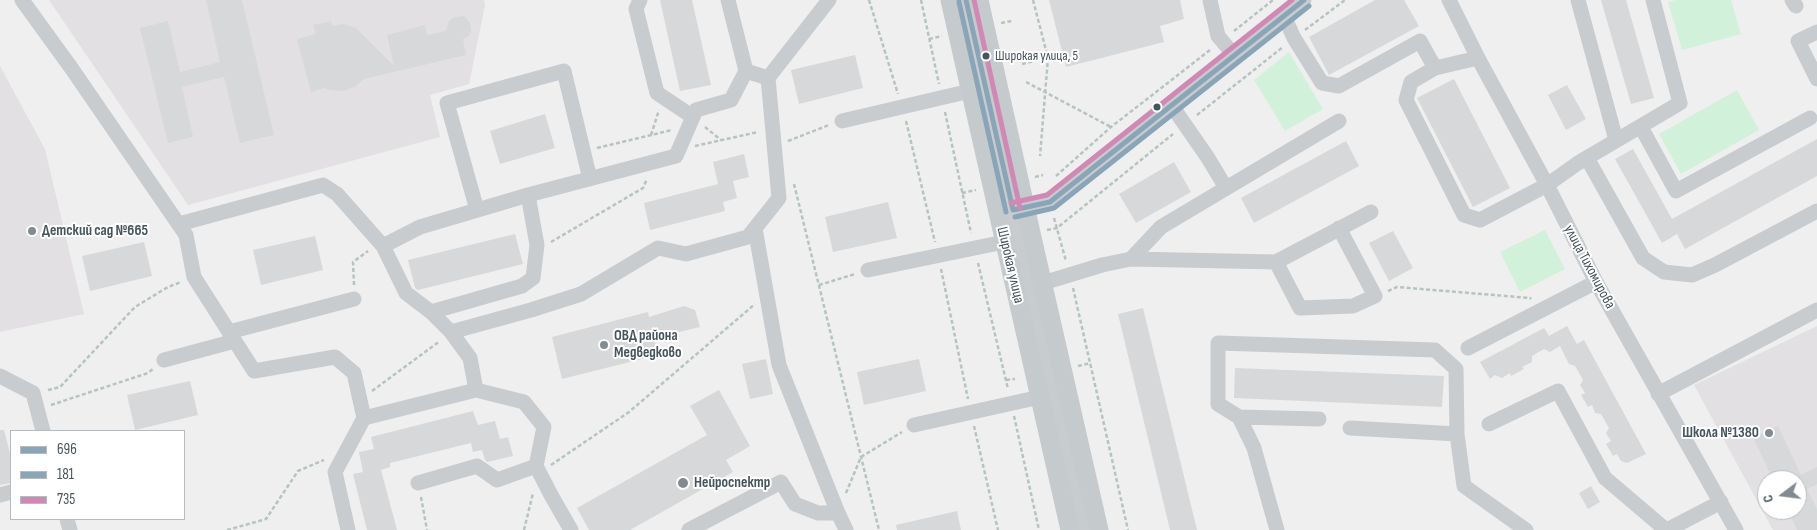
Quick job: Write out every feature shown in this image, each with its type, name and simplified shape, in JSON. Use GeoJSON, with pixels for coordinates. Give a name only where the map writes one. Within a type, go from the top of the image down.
{"type":"FeatureCollection","features":[{"type":"Feature","properties":{"kind":"main road","name":"Широкая улица"},"geometry":{"type":"LineString","coordinates":[[950,0],[970,91],[1012,210],[1042,284],[1099,530]]}},
{"type":"Feature","properties":{"kind":"main road","name":"Широкая улица"},"geometry":{"type":"LineString","coordinates":[[980,0],[1012,210],[1004,242],[1070,530]]}},
{"type":"Feature","properties":{"kind":"street"},"geometry":{"type":"LineString","coordinates":[[22,0],[179,224],[186,236],[194,277],[254,371],[335,357],[354,373],[364,418],[335,472],[348,530]]}},
{"type":"Feature","properties":{"kind":"street"},"geometry":{"type":"LineString","coordinates":[[640,0],[636,9],[657,93],[691,122]]}},
{"type":"Feature","properties":{"kind":"street"},"geometry":{"type":"LineString","coordinates":[[381,244],[420,227],[528,195],[676,156],[696,110],[731,100],[746,72],[728,0]]}},
{"type":"Feature","properties":{"kind":"street"},"geometry":{"type":"LineString","coordinates":[[451,332],[581,294],[658,248],[686,254],[748,237],[778,198],[768,78],[829,0]]}},
{"type":"Feature","properties":{"kind":"street","name":"Широкая улица"},"geometry":{"type":"LineString","coordinates":[[966,0],[1012,210],[1086,530]]}},
{"type":"Feature","properties":{"kind":"street"},"geometry":{"type":"LineString","coordinates":[[1210,0],[1218,36],[1234,56]]}},
{"type":"Feature","properties":{"kind":"street"},"geometry":{"type":"LineString","coordinates":[[1012,210],[1050,202],[1304,0]]}},
{"type":"Feature","properties":{"kind":"street","name":"улица Тихомирова"},"geometry":{"type":"LineString","coordinates":[[1449,0],[1596,282],[1736,530]]}},
{"type":"Feature","properties":{"kind":"street"},"geometry":{"type":"LineString","coordinates":[[1578,0],[1616,140]]}},
{"type":"Feature","properties":{"kind":"street"},"geometry":{"type":"LineString","coordinates":[[1478,58],[1435,68],[1411,82],[1406,100],[1464,215],[1480,220],[1546,185],[1616,140],[1680,103],[1653,0]]}},
{"type":"Feature","properties":{"kind":"street"},"geometry":{"type":"LineString","coordinates":[[1284,16],[1294,38],[1322,83],[1339,86],[1420,41],[1435,68]]}},
{"type":"Feature","properties":{"kind":"street"},"geometry":{"type":"LineString","coordinates":[[1817,32],[1798,41],[1817,79]]}},
{"type":"Feature","properties":{"kind":"street"},"geometry":{"type":"LineString","coordinates":[[477,210],[447,103],[564,71],[590,178]]}},
{"type":"Feature","properties":{"kind":"street"},"geometry":{"type":"LineString","coordinates":[[746,72],[768,78]]}},
{"type":"Feature","properties":{"kind":"street"},"geometry":{"type":"LineString","coordinates":[[842,121],[970,91]]}},
{"type":"Feature","properties":{"kind":"street"},"geometry":{"type":"LineString","coordinates":[[1172,106],[1226,188]]}},
{"type":"Feature","properties":{"kind":"street"},"geometry":{"type":"LineString","coordinates":[[1641,127],[1676,191],[1810,118]]}},
{"type":"Feature","properties":{"kind":"street"},"geometry":{"type":"LineString","coordinates":[[1131,259],[1161,227],[1339,121]]}},
{"type":"Feature","properties":{"kind":"street"},"geometry":{"type":"LineString","coordinates":[[1587,158],[1643,258],[1664,272],[1692,275],[1817,211]]}},
{"type":"Feature","properties":{"kind":"street"},"geometry":{"type":"LineString","coordinates":[[179,224],[323,185],[337,194],[381,244],[406,293],[431,312],[451,332],[470,358],[476,390]]}},
{"type":"Feature","properties":{"kind":"street"},"geometry":{"type":"LineString","coordinates":[[431,312],[522,286],[533,278],[538,245],[528,195]]}},
{"type":"Feature","properties":{"kind":"street"},"geometry":{"type":"LineString","coordinates":[[1042,284],[1102,265],[1131,259],[1276,262],[1371,212]]}},
{"type":"Feature","properties":{"kind":"street"},"geometry":{"type":"LineString","coordinates":[[755,228],[779,364],[846,530]]}},
{"type":"Feature","properties":{"kind":"street"},"geometry":{"type":"LineString","coordinates":[[1276,262],[1300,308],[1353,306],[1375,296],[1339,228]]}},
{"type":"Feature","properties":{"kind":"street"},"geometry":{"type":"LineString","coordinates":[[868,270],[1004,242]]}},
{"type":"Feature","properties":{"kind":"street"},"geometry":{"type":"LineString","coordinates":[[1468,348],[1596,282]]}},
{"type":"Feature","properties":{"kind":"street"},"geometry":{"type":"LineString","coordinates":[[164,360],[354,299]]}},
{"type":"Feature","properties":{"kind":"street"},"geometry":{"type":"LineString","coordinates":[[1658,394],[1817,310]]}},
{"type":"Feature","properties":{"kind":"street"},"geometry":{"type":"LineString","coordinates":[[1319,419],[1239,417],[1218,404],[1218,343],[1435,350],[1456,369],[1458,434],[1464,486],[1526,530]]}},
{"type":"Feature","properties":{"kind":"street"},"geometry":{"type":"LineString","coordinates":[[0,376],[33,393],[43,430]]}},
{"type":"Feature","properties":{"kind":"street"},"geometry":{"type":"LineString","coordinates":[[364,418],[476,390],[524,402],[544,427],[540,473],[571,530]]}},
{"type":"Feature","properties":{"kind":"street"},"geometry":{"type":"LineString","coordinates":[[1489,424],[1558,391],[1605,478],[1666,530],[1721,502]]}},
{"type":"Feature","properties":{"kind":"street"},"geometry":{"type":"LineString","coordinates":[[914,424],[1040,397]]}},
{"type":"Feature","properties":{"kind":"street"},"geometry":{"type":"LineString","coordinates":[[1239,417],[1254,448],[1277,530]]}},
{"type":"Feature","properties":{"kind":"street"},"geometry":{"type":"LineString","coordinates":[[1350,428],[1458,434]]}},
{"type":"Feature","properties":{"kind":"street"},"geometry":{"type":"LineString","coordinates":[[418,482],[477,466],[497,480],[540,473]]}},
{"type":"Feature","properties":{"kind":"street"},"geometry":{"type":"LineString","coordinates":[[689,530],[781,482],[795,504],[818,513],[838,513]]}},
{"type":"Feature","properties":{"kind":"path"},"geometry":{"type":"LineString","coordinates":[[921,0],[962,193],[1039,530]]}},
{"type":"Feature","properties":{"kind":"path"},"geometry":{"type":"LineString","coordinates":[[1033,0],[1048,58],[1040,156]]}},
{"type":"Feature","properties":{"kind":"path"},"geometry":{"type":"LineString","coordinates":[[1264,7],[1265,0]]}},
{"type":"Feature","properties":{"kind":"path"},"geometry":{"type":"LineString","coordinates":[[1053,179],[1111,127],[1273,0]]}},
{"type":"Feature","properties":{"kind":"path"},"geometry":{"type":"LineString","coordinates":[[999,24],[1012,21]]}},
{"type":"Feature","properties":{"kind":"path"},"geometry":{"type":"LineString","coordinates":[[929,39],[946,35]]}},
{"type":"Feature","properties":{"kind":"path"},"geometry":{"type":"LineString","coordinates":[[1022,64],[1048,58]]}},
{"type":"Feature","properties":{"kind":"path"},"geometry":{"type":"LineString","coordinates":[[1026,82],[1111,127]]}},
{"type":"Feature","properties":{"kind":"path"},"geometry":{"type":"LineString","coordinates":[[651,135],[663,98]]}},
{"type":"Feature","properties":{"kind":"path"},"geometry":{"type":"LineString","coordinates":[[784,142],[842,121]]}},
{"type":"Feature","properties":{"kind":"path"},"geometry":{"type":"LineString","coordinates":[[583,151],[651,135],[691,122],[721,140]]}},
{"type":"Feature","properties":{"kind":"path"},"geometry":{"type":"LineString","coordinates":[[678,149],[772,130]]}},
{"type":"Feature","properties":{"kind":"path"},"geometry":{"type":"LineString","coordinates":[[537,250],[643,188],[655,162]]}},
{"type":"Feature","properties":{"kind":"path"},"geometry":{"type":"LineString","coordinates":[[1032,178],[1043,175]]}},
{"type":"Feature","properties":{"kind":"path"},"geometry":{"type":"LineString","coordinates":[[793,180],[879,530]]}},
{"type":"Feature","properties":{"kind":"path"},"geometry":{"type":"LineString","coordinates":[[962,193],[976,190]]}},
{"type":"Feature","properties":{"kind":"path"},"geometry":{"type":"LineString","coordinates":[[1054,218],[1070,275],[1128,530]]}},
{"type":"Feature","properties":{"kind":"path"},"geometry":{"type":"LineString","coordinates":[[354,299],[353,262],[381,244]]}},
{"type":"Feature","properties":{"kind":"path"},"geometry":{"type":"LineString","coordinates":[[819,285],[868,270]]}},
{"type":"Feature","properties":{"kind":"path"},"geometry":{"type":"LineString","coordinates":[[33,393],[60,387],[135,308],[168,288],[194,277]]}},
{"type":"Feature","properties":{"kind":"path"},"geometry":{"type":"LineString","coordinates":[[1375,296],[1397,287],[1530,298],[1538,312]]}},
{"type":"Feature","properties":{"kind":"path"},"geometry":{"type":"LineString","coordinates":[[524,530],[540,473],[629,412],[766,294]]}},
{"type":"Feature","properties":{"kind":"path"},"geometry":{"type":"LineString","coordinates":[[360,399],[451,332]]}},
{"type":"Feature","properties":{"kind":"path"},"geometry":{"type":"LineString","coordinates":[[37,409],[148,373],[164,360]]}},
{"type":"Feature","properties":{"kind":"path"},"geometry":{"type":"LineString","coordinates":[[1074,367],[1090,364]]}},
{"type":"Feature","properties":{"kind":"path"},"geometry":{"type":"LineString","coordinates":[[1006,380],[1015,379]]}},
{"type":"Feature","properties":{"kind":"path"},"geometry":{"type":"LineString","coordinates":[[838,513],[861,457],[914,424]]}},
{"type":"Feature","properties":{"kind":"path"},"geometry":{"type":"LineString","coordinates":[[227,530],[266,519],[298,471],[346,451]]}},
{"type":"Feature","properties":{"kind":"path"},"geometry":{"type":"LineString","coordinates":[[418,482],[428,530]]}},
{"type":"Feature","properties":{"kind":"shaded area"},"geometry":{"type":"Polygon","coordinates":[[[49,0],[484,0],[485,5],[469,84],[430,95],[440,137],[188,205],[49,0]]]}},
{"type":"Feature","properties":{"kind":"shaded area","name":"Детский сад №665"},"geometry":{"type":"Polygon","coordinates":[[[0,66],[45,149],[84,314],[0,332],[0,66]]]}},
{"type":"Feature","properties":{"kind":"shaded area","name":"Школа №1380"},"geometry":{"type":"Polygon","coordinates":[[[1817,326],[1817,530],[1773,530],[1768,520],[1807,520],[1807,470],[1757,470],[1757,501],[1694,385],[1817,326]]]}},
{"type":"Feature","properties":{"kind":"green space"},"geometry":{"type":"Polygon","coordinates":[[[1676,0],[1731,0],[1741,34],[1682,50],[1668,2],[1676,0]]]}},
{"type":"Feature","properties":{"kind":"green space"},"geometry":{"type":"Polygon","coordinates":[[[1289,52],[1323,109],[1285,131],[1254,80],[1289,52]]]}},
{"type":"Feature","properties":{"kind":"green space"},"geometry":{"type":"Polygon","coordinates":[[[1737,90],[1759,130],[1681,174],[1659,134],[1737,90]]]}},
{"type":"Feature","properties":{"kind":"green space"},"geometry":{"type":"Polygon","coordinates":[[[1545,230],[1565,269],[1520,292],[1500,252],[1545,230]]]}},
{"type":"Feature","properties":{"kind":"building"},"geometry":{"type":"Polygon","coordinates":[[[206,0],[242,0],[274,135],[240,143],[224,77],[182,87],[193,137],[168,143],[140,28],[168,21],[180,72],[220,62],[206,0]]]}},
{"type":"Feature","properties":{"kind":"building"},"geometry":{"type":"Polygon","coordinates":[[[660,0],[692,0],[711,85],[680,91],[660,0]]]}},
{"type":"Feature","properties":{"kind":"building"},"geometry":{"type":"Polygon","coordinates":[[[1049,0],[1180,0],[1184,19],[1160,26],[1164,42],[1066,67],[1049,0]]]}},
{"type":"Feature","properties":{"kind":"building"},"geometry":{"type":"Polygon","coordinates":[[[1375,0],[1404,0],[1419,26],[1329,75],[1309,37],[1375,0]]]}},
{"type":"Feature","properties":{"kind":"building"},"geometry":{"type":"Polygon","coordinates":[[[1601,0],[1626,0],[1654,98],[1631,104],[1601,0]]]}},
{"type":"Feature","properties":{"kind":"building"},"geometry":{"type":"Polygon","coordinates":[[[464,16],[470,23],[471,31],[469,36],[463,39],[466,55],[364,79],[355,87],[343,91],[324,88],[311,92],[297,39],[316,34],[313,25],[331,21],[332,26],[343,24],[356,28],[394,66],[387,35],[425,25],[427,35],[446,31],[449,21],[455,17],[464,16]]]}},
{"type":"Feature","properties":{"kind":"building"},"geometry":{"type":"Polygon","coordinates":[[[855,55],[863,88],[799,104],[791,70],[855,55]]]}},
{"type":"Feature","properties":{"kind":"building"},"geometry":{"type":"Polygon","coordinates":[[[1454,79],[1510,188],[1473,207],[1417,98],[1454,79]]]}},
{"type":"Feature","properties":{"kind":"building"},"geometry":{"type":"Polygon","coordinates":[[[1567,85],[1586,119],[1566,130],[1548,95],[1567,85]]]}},
{"type":"Feature","properties":{"kind":"building"},"geometry":{"type":"Polygon","coordinates":[[[545,114],[555,148],[500,164],[490,131],[545,114]]]}},
{"type":"Feature","properties":{"kind":"building"},"geometry":{"type":"Polygon","coordinates":[[[1817,139],[1817,176],[1685,249],[1677,234],[1662,243],[1615,159],[1633,149],[1672,219],[1817,139]]]}},
{"type":"Feature","properties":{"kind":"building"},"geometry":{"type":"Polygon","coordinates":[[[1346,141],[1359,166],[1254,223],[1241,198],[1346,141]]]}},
{"type":"Feature","properties":{"kind":"building"},"geometry":{"type":"Polygon","coordinates":[[[744,154],[749,177],[733,181],[737,198],[723,202],[725,211],[650,230],[644,203],[718,184],[713,162],[744,154]]]}},
{"type":"Feature","properties":{"kind":"building"},"geometry":{"type":"Polygon","coordinates":[[[1174,162],[1191,192],[1136,223],[1119,194],[1174,162]]]}},
{"type":"Feature","properties":{"kind":"building"},"geometry":{"type":"Polygon","coordinates":[[[888,202],[897,238],[833,252],[825,217],[888,202]]]}},
{"type":"Feature","properties":{"kind":"building"},"geometry":{"type":"Polygon","coordinates":[[[1393,231],[1413,268],[1389,281],[1369,243],[1393,231]]]}},
{"type":"Feature","properties":{"kind":"building"},"geometry":{"type":"Polygon","coordinates":[[[515,234],[523,264],[418,290],[415,288],[408,260],[515,234]]]}},
{"type":"Feature","properties":{"kind":"building"},"geometry":{"type":"Polygon","coordinates":[[[315,236],[323,270],[261,285],[253,250],[315,236]]]}},
{"type":"Feature","properties":{"kind":"building"},"geometry":{"type":"Polygon","coordinates":[[[144,242],[152,276],[90,291],[82,256],[144,242]]]}},
{"type":"Feature","properties":{"kind":"building"},"geometry":{"type":"Polygon","coordinates":[[[684,306],[695,310],[700,327],[654,338],[658,355],[562,379],[552,337],[648,312],[649,317],[684,306]]]}},
{"type":"Feature","properties":{"kind":"building"},"geometry":{"type":"Polygon","coordinates":[[[1143,308],[1197,530],[1170,530],[1118,314],[1143,308]]]}},
{"type":"Feature","properties":{"kind":"building"},"geometry":{"type":"Polygon","coordinates":[[[1567,326],[1577,344],[1584,340],[1646,454],[1627,463],[1621,461],[1617,454],[1613,456],[1606,444],[1611,441],[1606,433],[1609,428],[1601,414],[1595,413],[1592,405],[1588,407],[1581,395],[1585,393],[1580,385],[1583,380],[1575,366],[1569,364],[1560,346],[1550,352],[1544,349],[1532,356],[1532,362],[1522,367],[1524,369],[1511,376],[1510,373],[1502,378],[1495,375],[1490,379],[1480,362],[1544,328],[1549,336],[1567,326]]]}},
{"type":"Feature","properties":{"kind":"building"},"geometry":{"type":"Polygon","coordinates":[[[766,359],[773,394],[750,399],[742,364],[766,359]]]}},
{"type":"Feature","properties":{"kind":"building"},"geometry":{"type":"Polygon","coordinates":[[[919,359],[926,391],[864,405],[857,372],[919,359]]]}},
{"type":"Feature","properties":{"kind":"building"},"geometry":{"type":"Polygon","coordinates":[[[1235,368],[1444,376],[1442,407],[1234,398],[1235,368]]]}},
{"type":"Feature","properties":{"kind":"building"},"geometry":{"type":"Polygon","coordinates":[[[190,381],[198,415],[135,430],[127,395],[190,381]]]}},
{"type":"Feature","properties":{"kind":"building"},"geometry":{"type":"Polygon","coordinates":[[[719,390],[750,446],[726,460],[733,472],[630,530],[589,530],[577,508],[707,435],[690,406],[719,390]]]}},
{"type":"Feature","properties":{"kind":"building"},"geometry":{"type":"Polygon","coordinates":[[[473,411],[478,425],[495,421],[500,439],[508,437],[513,456],[487,462],[482,450],[473,452],[471,443],[390,463],[390,467],[381,470],[397,530],[367,530],[353,474],[363,472],[359,452],[374,449],[371,437],[473,411]]]}},
{"type":"Feature","properties":{"kind":"building"},"geometry":{"type":"Polygon","coordinates":[[[1778,426],[1799,470],[1768,470],[1753,437],[1778,426]]]}},
{"type":"Feature","properties":{"kind":"building"},"geometry":{"type":"Polygon","coordinates":[[[0,430],[4,430],[10,453],[10,483],[0,485],[0,430]]]}},
{"type":"Feature","properties":{"kind":"building"},"geometry":{"type":"Polygon","coordinates":[[[1817,467],[1817,484],[1807,489],[1807,472],[1817,467]]]}},
{"type":"Feature","properties":{"kind":"building"},"geometry":{"type":"Polygon","coordinates":[[[1591,486],[1600,502],[1588,509],[1579,493],[1591,486]]]}},
{"type":"Feature","properties":{"kind":"building"},"geometry":{"type":"Polygon","coordinates":[[[1807,489],[1817,509],[1817,530],[1797,530],[1792,520],[1807,520],[1807,489]]]}},
{"type":"Feature","properties":{"kind":"building"},"geometry":{"type":"Polygon","coordinates":[[[957,511],[961,530],[897,530],[896,525],[957,511]]]}},
{"type":"Feature","properties":{"kind":"transit line","name":"696"},"geometry":{"type":"LineString","coordinates":[[966,0],[1013,210]]}},
{"type":"Feature","properties":{"kind":"transit line","name":"735"},"geometry":{"type":"LineString","coordinates":[[974,0],[1020,208]]}},
{"type":"Feature","properties":{"kind":"transit line","name":"735"},"geometry":{"type":"LineString","coordinates":[[1011,203],[1047,195],[1292,0]]}},
{"type":"Feature","properties":{"kind":"transit line","name":"696"},"geometry":{"type":"LineString","coordinates":[[1013,210],[1050,202],[1304,0]]}},
{"type":"Feature","properties":{"kind":"transit line","name":"181"},"geometry":{"type":"LineString","coordinates":[[959,2],[1006,212]]}},
{"type":"Feature","properties":{"kind":"transit line","name":"181"},"geometry":{"type":"LineString","coordinates":[[1015,217],[1054,208],[1309,6]]}},
{"type":"Feature","properties":{"kind":"place","name":"Широкая улица, 5"},"geometry":{"type":"Point","coordinates":[986,56]}},
{"type":"Feature","properties":{"kind":"place","name":"Детский сад №665"},"geometry":{"type":"Point","coordinates":[32,231]}},
{"type":"Feature","properties":{"kind":"place","name":"ОВД района Медведково"},"geometry":{"type":"Point","coordinates":[604,345]}},
{"type":"Feature","properties":{"kind":"place","name":"Школа №1380"},"geometry":{"type":"Point","coordinates":[1769,433]}},
{"type":"Feature","properties":{"kind":"place","name":"Нейроcпектр"},"geometry":{"type":"Point","coordinates":[683,483]}}]}
